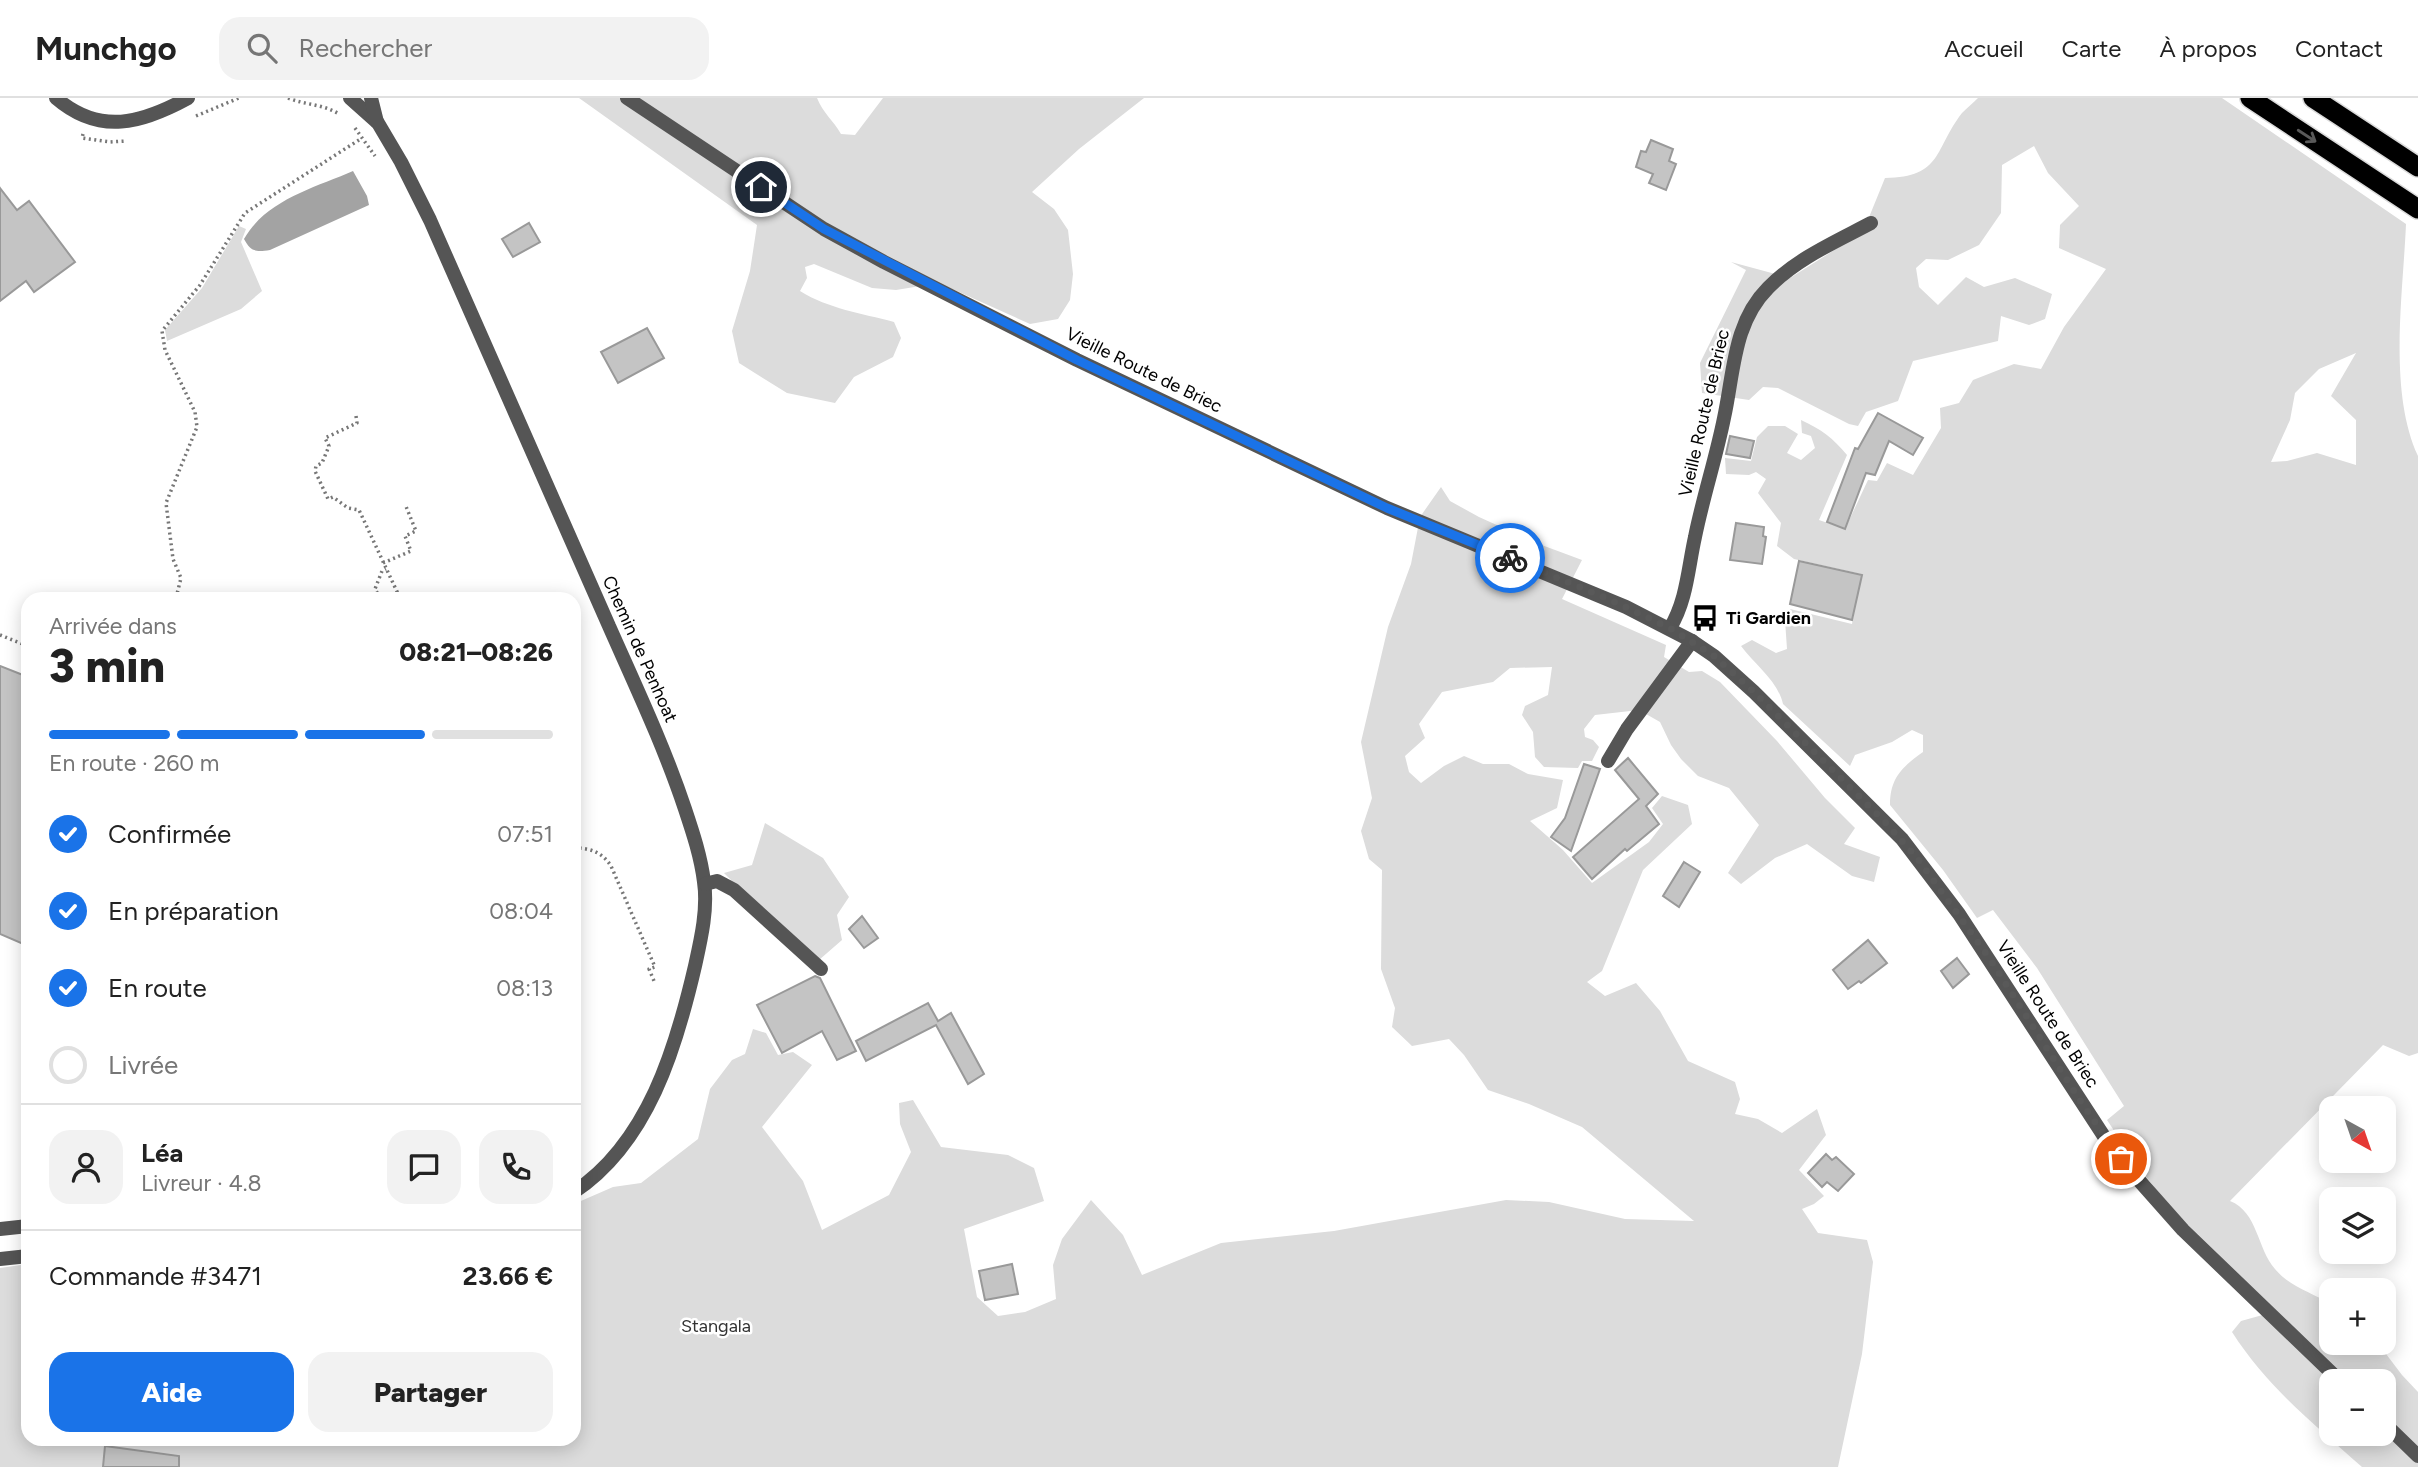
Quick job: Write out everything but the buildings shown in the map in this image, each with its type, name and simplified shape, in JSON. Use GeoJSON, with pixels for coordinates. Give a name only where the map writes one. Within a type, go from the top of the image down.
{"type":"FeatureCollection","features":[{"type":"Feature","properties":{"kind":"highway"},"geometry":{"type":"LineString","coordinates":[[2250,98],[2418,209]]}},
{"type":"Feature","properties":{"kind":"highway"},"geometry":{"type":"LineString","coordinates":[[2313,98],[2418,167]]}},
{"type":"Feature","properties":{"kind":"street"},"geometry":{"type":"LineString","coordinates":[[56,98],[88,118],[114,124],[148,116],[188,98]]}},
{"type":"Feature","properties":{"kind":"street","name":"Chemin de Penhoat"},"geometry":{"type":"LineString","coordinates":[[350,98],[378,123]]}},
{"type":"Feature","properties":{"kind":"street","name":"Chemin de Penhoat"},"geometry":{"type":"LineString","coordinates":[[371,98],[378,123],[430,220],[646,707],[679,790],[696,843],[705,884],[701,934],[690,988],[657,1086],[616,1155],[581,1187]]}},
{"type":"Feature","properties":{"kind":"street","name":"Vieille Route de Briec"},"geometry":{"type":"LineString","coordinates":[[627,98],[824,229],[1077,360],[1387,508],[1558,578],[1670,628],[1692,641],[1747,685],[1902,839],[1967,926],[2107,1141],[2183,1230],[2328,1369]]}},
{"type":"Feature","properties":{"kind":"street","name":"Vieille Route de Briec"},"geometry":{"type":"LineString","coordinates":[[1670,628],[1678,615],[1687,583],[1695,537],[1725,416],[1729,378],[1748,316],[1758,299],[1786,272],[1871,223]]}},
{"type":"Feature","properties":{"kind":"street"},"geometry":{"type":"LineString","coordinates":[[1608,761],[1626,729],[1692,641]]}},
{"type":"Feature","properties":{"kind":"street"},"geometry":{"type":"LineString","coordinates":[[705,884],[717,881],[734,890],[821,970]]}},
{"type":"Feature","properties":{"kind":"street"},"geometry":{"type":"LineString","coordinates":[[0,1228],[21,1226]]}},
{"type":"Feature","properties":{"kind":"street"},"geometry":{"type":"LineString","coordinates":[[0,1259],[21,1257]]}},
{"type":"Feature","properties":{"kind":"street"},"geometry":{"type":"LineString","coordinates":[[2396,1435],[2418,1456]]}},
{"type":"Feature","properties":{"kind":"path"},"geometry":{"type":"LineString","coordinates":[[288,98],[318,105],[342,116]]}},
{"type":"Feature","properties":{"kind":"path"},"geometry":{"type":"LineString","coordinates":[[349,121],[381,164]]}},
{"type":"Feature","properties":{"kind":"path"},"geometry":{"type":"LineString","coordinates":[[178,592],[181,578],[173,559],[166,503],[197,427],[195,412],[165,350],[162,331],[200,285],[245,213],[362,138]]}},
{"type":"Feature","properties":{"kind":"path"},"geometry":{"type":"LineString","coordinates":[[356,416],[357,424],[325,438],[329,446],[315,471],[328,499],[333,497],[344,506],[359,510],[397,592]]}},
{"type":"Feature","properties":{"kind":"path"},"geometry":{"type":"LineString","coordinates":[[383,563],[411,551],[405,537],[416,531],[405,504]]}},
{"type":"Feature","properties":{"kind":"path"},"geometry":{"type":"LineString","coordinates":[[377,592],[375,589],[382,571],[386,569]]}},
{"type":"Feature","properties":{"kind":"path"},"geometry":{"type":"LineString","coordinates":[[0,635],[21,643]]}},
{"type":"Feature","properties":{"kind":"path"},"geometry":{"type":"LineString","coordinates":[[581,849],[601,854],[611,866],[655,967],[649,969],[654,981]]}},
{"type":"Feature","properties":{"kind":"green space"},"geometry":{"type":"Polygon","coordinates":[[[579,98],[817,98],[841,134],[855,135],[883,98],[1144,98],[1079,149],[1032,192],[1054,209],[1068,230],[1073,274],[1070,300],[1058,319],[1030,324],[939,283],[896,290],[872,288],[814,264],[805,267],[807,278],[800,291],[834,306],[894,322],[901,338],[893,357],[854,377],[835,403],[787,393],[739,363],[732,331],[750,271],[757,225],[579,98]]]}},
{"type":"Feature","properties":{"kind":"green space"},"geometry":{"type":"Polygon","coordinates":[[[1978,98],[2222,98],[2406,224],[2400,373],[2409,430],[2418,456],[2418,1053],[2409,1056],[2383,1045],[2333,1096],[2319,1096],[2319,1110],[2230,1201],[2239,1206],[2252,1222],[2275,1269],[2294,1285],[2319,1298],[2319,1355],[2387,1355],[2418,1392],[2418,1467],[2362,1467],[2338,1446],[2396,1446],[2396,1369],[2319,1369],[2319,1429],[2276,1388],[2232,1332],[2241,1321],[2277,1311],[2179,1219],[2137,1165],[2107,1120],[2124,1106],[2037,968],[1993,910],[1977,918],[1943,870],[1890,805],[1895,780],[1909,763],[1923,752],[1923,735],[1912,730],[1892,742],[1855,755],[1850,766],[1783,704],[1771,681],[1741,646],[1752,640],[1776,653],[1787,649],[1785,620],[1790,609],[1852,624],[1861,574],[1794,559],[1777,546],[1781,523],[1758,493],[1766,479],[1756,472],[1749,475],[1726,474],[1725,458],[1751,461],[1757,437],[1768,426],[1785,426],[1798,434],[1787,453],[1801,460],[1815,448],[1811,436],[1802,433],[1801,420],[1815,427],[1832,439],[1847,455],[1819,520],[1845,529],[1868,480],[1877,481],[1887,463],[1913,475],[1941,428],[1940,408],[1959,403],[1973,380],[2014,364],[2041,369],[2064,327],[2106,269],[2059,248],[2060,225],[2079,206],[2048,173],[2034,146],[2002,165],[2001,213],[1979,245],[1948,260],[1926,259],[1916,268],[1919,287],[1938,305],[1966,277],[1984,287],[2015,278],[2052,294],[2045,319],[2029,325],[2001,316],[1998,341],[1913,361],[1898,401],[1866,412],[1858,426],[1778,388],[1763,387],[1749,400],[1702,393],[1700,363],[1746,270],[1731,262],[1790,278],[1863,232],[1885,178],[1918,172],[1927,166],[1935,159],[1962,113],[1978,98]],[[2356,353],[2319,369],[2295,393],[2290,420],[2271,462],[2317,453],[2356,465],[2356,420],[2331,396],[2356,353]]]}},
{"type":"Feature","properties":{"kind":"green space"},"geometry":{"type":"Polygon","coordinates":[[[239,226],[246,229],[241,242],[262,291],[241,309],[167,341],[165,330],[202,288],[239,226]]]}},
{"type":"Feature","properties":{"kind":"green space","name":"Stangala"},"geometry":{"type":"Polygon","coordinates":[[[1441,487],[1450,501],[1479,517],[1582,560],[1562,599],[1666,645],[1664,657],[1689,672],[1702,671],[1720,682],[1855,828],[1844,844],[1880,857],[1874,882],[1852,876],[1807,844],[1775,858],[1741,884],[1728,873],[1759,825],[1729,788],[1698,776],[1681,759],[1660,722],[1639,710],[1595,715],[1584,729],[1585,737],[1593,740],[1599,747],[1592,761],[1582,761],[1578,768],[1544,767],[1535,757],[1533,732],[1522,715],[1525,706],[1548,695],[1552,667],[1510,668],[1493,682],[1442,692],[1419,724],[1425,738],[1405,756],[1409,772],[1421,783],[1444,766],[1464,756],[1483,764],[1509,764],[1528,774],[1563,780],[1557,808],[1530,821],[1563,850],[1592,883],[1649,842],[1663,824],[1652,808],[1662,796],[1688,805],[1692,824],[1643,870],[1602,971],[1587,982],[1605,996],[1636,983],[1660,1011],[1688,1061],[1735,1082],[1740,1099],[1735,1114],[1758,1119],[1782,1133],[1817,1109],[1826,1135],[1799,1170],[1824,1196],[1802,1209],[1818,1233],[1867,1240],[1873,1262],[1862,1354],[1838,1467],[0,1467],[0,1268],[21,1265],[21,1446],[581,1446],[581,1201],[613,1187],[641,1183],[698,1139],[710,1089],[732,1060],[745,1054],[753,1029],[766,1033],[778,1055],[793,1052],[812,1065],[762,1127],[803,1181],[822,1230],[889,1195],[911,1152],[900,1124],[899,1103],[913,1100],[941,1147],[1008,1155],[1034,1168],[1044,1201],[964,1229],[977,1297],[998,1316],[1025,1312],[1056,1299],[1053,1265],[1062,1239],[1091,1200],[1123,1235],[1142,1275],[1221,1243],[1334,1231],[1506,1200],[1549,1202],[1625,1219],[1694,1221],[1582,1127],[1488,1090],[1464,1055],[1449,1039],[1412,1046],[1392,1027],[1395,1008],[1381,969],[1382,870],[1369,859],[1361,831],[1372,798],[1361,742],[1388,627],[1411,564],[1420,517],[1441,487]]]}},
{"type":"Feature","properties":{"kind":"green space"},"geometry":{"type":"Polygon","coordinates":[[[765,823],[823,858],[849,897],[837,915],[842,940],[819,960],[777,926],[724,873],[752,865],[765,823]]]}},
{"type":"Feature","properties":{"kind":"shaded area"},"geometry":{"type":"Polygon","coordinates":[[[353,171],[369,205],[270,250],[254,250],[244,239],[265,214],[278,205],[353,171]]]}},
{"type":"Feature","properties":{"kind":"way so far"},"geometry":{"type":"LineString","coordinates":[[1510,558],[1670,628],[1714,656],[1754,692],[1902,839],[1918,859],[1990,959],[2081,1102],[2121,1159]]}},
{"type":"Feature","properties":{"kind":"place","name":"Ti Gardien"},"geometry":{"type":"Point","coordinates":[1705,618]}},
{"type":"Feature","properties":{"kind":"route"},"geometry":{"type":"LineString","coordinates":[[761,187],[824,229],[884,262],[1077,360],[1387,508],[1510,558]]}}]}
